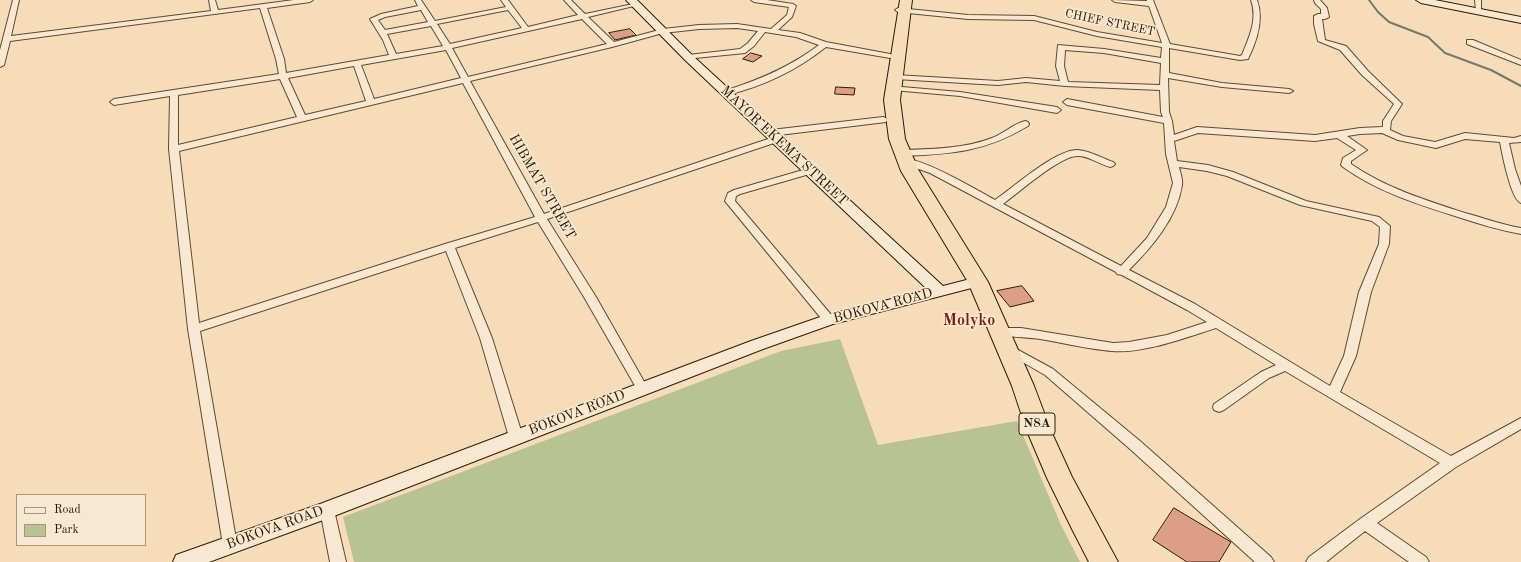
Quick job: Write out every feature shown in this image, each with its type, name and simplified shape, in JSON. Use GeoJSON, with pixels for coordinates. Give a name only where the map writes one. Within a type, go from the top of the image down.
{"type":"FeatureCollection","features":[{"type":"Feature","properties":{"kind":"highway","name":"N8A"},"geometry":{"type":"LineString","coordinates":[[902,5],[884,88],[883,120],[893,154],[902,173],[973,283],[1015,403],[1069,526],[1089,562]]}},
{"type":"Feature","properties":{"kind":"highway","name":"N8A"},"geometry":{"type":"LineString","coordinates":[[902,5],[892,100],[896,139],[921,190],[1003,339],[1060,478],[1082,523],[1104,562]]}},
{"type":"Feature","properties":{"kind":"street"},"geometry":{"type":"LineString","coordinates":[[0,65],[16,0]]}},
{"type":"Feature","properties":{"kind":"street"},"geometry":{"type":"LineString","coordinates":[[212,0],[215,13]]}},
{"type":"Feature","properties":{"kind":"street"},"geometry":{"type":"LineString","coordinates":[[6,39],[310,0]]}},
{"type":"Feature","properties":{"kind":"street"},"geometry":{"type":"LineString","coordinates":[[504,0],[526,29]]}},
{"type":"Feature","properties":{"kind":"street"},"geometry":{"type":"LineString","coordinates":[[567,0],[612,45]]}},
{"type":"Feature","properties":{"kind":"street"},"geometry":{"type":"LineString","coordinates":[[754,0],[793,6],[790,16],[772,32]]}},
{"type":"Feature","properties":{"kind":"street"},"geometry":{"type":"LineString","coordinates":[[1115,0],[1151,2],[1162,29],[1167,47],[1164,88],[1165,112],[1168,120],[1173,163],[1178,183],[1171,207],[1151,240],[1122,272]]}},
{"type":"Feature","properties":{"kind":"street","name":"CHIEF STREET"},"geometry":{"type":"LineString","coordinates":[[902,5],[968,17],[1034,18],[1097,34],[1167,47],[1240,58],[1245,57],[1257,22],[1258,12],[1254,0]]}},
{"type":"Feature","properties":{"kind":"street"},"geometry":{"type":"LineString","coordinates":[[1318,0],[1317,2],[1324,8],[1325,17],[1318,16],[1318,24],[1322,41],[1343,48],[1365,73],[1398,104],[1387,120],[1387,128],[1383,130]]}},
{"type":"Feature","properties":{"kind":"street"},"geometry":{"type":"LineString","coordinates":[[1421,0],[1521,20]]}},
{"type":"Feature","properties":{"kind":"street"},"geometry":{"type":"LineString","coordinates":[[1478,0],[1479,11]]}},
{"type":"Feature","properties":{"kind":"street"},"geometry":{"type":"LineString","coordinates":[[393,57],[374,19],[422,2]]}},
{"type":"Feature","properties":{"kind":"street","name":"HIBMAT STREET"},"geometry":{"type":"LineString","coordinates":[[422,2],[432,22],[466,79],[541,218],[590,298],[642,388]]}},
{"type":"Feature","properties":{"kind":"street"},"geometry":{"type":"LineString","coordinates":[[114,102],[283,76],[448,47],[583,16],[634,2]]}},
{"type":"Feature","properties":{"kind":"street","name":"MAYOR EKEMA STREET"},"geometry":{"type":"LineString","coordinates":[[634,2],[688,57],[939,291]]}},
{"type":"Feature","properties":{"kind":"street"},"geometry":{"type":"LineString","coordinates":[[263,7],[278,54],[283,76],[302,118]]}},
{"type":"Feature","properties":{"kind":"street"},"geometry":{"type":"LineString","coordinates":[[382,33],[432,22],[510,8]]}},
{"type":"Feature","properties":{"kind":"street"},"geometry":{"type":"LineString","coordinates":[[174,149],[612,45],[663,31],[737,26],[797,35],[825,44],[890,56]]}},
{"type":"Feature","properties":{"kind":"street"},"geometry":{"type":"LineString","coordinates":[[688,57],[742,51],[751,45],[763,30]]}},
{"type":"Feature","properties":{"kind":"street"},"geometry":{"type":"LineString","coordinates":[[1470,42],[1521,63]]}},
{"type":"Feature","properties":{"kind":"street"},"geometry":{"type":"LineString","coordinates":[[727,93],[773,78],[804,60],[825,44]]}},
{"type":"Feature","properties":{"kind":"street"},"geometry":{"type":"LineString","coordinates":[[1065,84],[1060,66],[1060,47],[1109,52],[1165,62]]}},
{"type":"Feature","properties":{"kind":"street"},"geometry":{"type":"LineString","coordinates":[[357,63],[371,102]]}},
{"type":"Feature","properties":{"kind":"street"},"geometry":{"type":"LineString","coordinates":[[1166,75],[1222,84],[1289,91]]}},
{"type":"Feature","properties":{"kind":"street"},"geometry":{"type":"LineString","coordinates":[[894,83],[998,84],[1026,80],[1065,84],[1164,88]]}},
{"type":"Feature","properties":{"kind":"street"},"geometry":{"type":"LineString","coordinates":[[894,83],[1057,110]]}},
{"type":"Feature","properties":{"kind":"street"},"geometry":{"type":"LineString","coordinates":[[174,92],[174,149],[194,329],[230,545]]}},
{"type":"Feature","properties":{"kind":"street"},"geometry":{"type":"LineString","coordinates":[[1067,102],[1168,120]]}},
{"type":"Feature","properties":{"kind":"street"},"geometry":{"type":"LineString","coordinates":[[194,329],[449,246],[541,218],[774,136],[883,120]]}},
{"type":"Feature","properties":{"kind":"street"},"geometry":{"type":"LineString","coordinates":[[904,157],[979,146],[994,142],[1025,124]]}},
{"type":"Feature","properties":{"kind":"street"},"geometry":{"type":"LineString","coordinates":[[1170,139],[1197,130],[1213,130],[1303,138],[1339,135],[1360,131],[1383,130],[1401,138],[1436,145],[1465,136],[1514,141],[1521,139]]}},
{"type":"Feature","properties":{"kind":"street"},"geometry":{"type":"LineString","coordinates":[[1339,135],[1362,150],[1346,160],[1346,165],[1379,186],[1454,213],[1508,229],[1521,231]]}},
{"type":"Feature","properties":{"kind":"street"},"geometry":{"type":"LineString","coordinates":[[1504,140],[1510,168],[1521,200]]}},
{"type":"Feature","properties":{"kind":"street"},"geometry":{"type":"LineString","coordinates":[[996,204],[1031,178],[1073,153],[1086,155],[1110,164]]}},
{"type":"Feature","properties":{"kind":"street"},"geometry":{"type":"LineString","coordinates":[[904,157],[1170,296],[1451,463]]}},
{"type":"Feature","properties":{"kind":"street"},"geometry":{"type":"LineString","coordinates":[[1173,163],[1208,168],[1230,174],[1303,203],[1376,219],[1384,226],[1384,244],[1365,292],[1350,356],[1333,393]]}},
{"type":"Feature","properties":{"kind":"street"},"geometry":{"type":"LineString","coordinates":[[810,171],[737,192],[731,195],[730,201],[830,320]]}},
{"type":"Feature","properties":{"kind":"street"},"geometry":{"type":"LineString","coordinates":[[449,246],[486,338],[516,437]]}},
{"type":"Feature","properties":{"kind":"street","name":"BOKOVA ROAD"},"geometry":{"type":"LineString","coordinates":[[182,562],[327,510],[757,345],[830,320],[973,283]]}},
{"type":"Feature","properties":{"kind":"street"},"geometry":{"type":"LineString","coordinates":[[1003,339],[1021,332],[1113,347],[1129,346],[1168,339],[1217,323]]}},
{"type":"Feature","properties":{"kind":"street"},"geometry":{"type":"LineString","coordinates":[[1003,339],[1049,372],[1135,445],[1266,562]]}},
{"type":"Feature","properties":{"kind":"street"},"geometry":{"type":"LineString","coordinates":[[1219,407],[1265,375],[1286,366]]}},
{"type":"Feature","properties":{"kind":"street"},"geometry":{"type":"LineString","coordinates":[[1314,562],[1365,523],[1451,463],[1521,423]]}},
{"type":"Feature","properties":{"kind":"street"},"geometry":{"type":"LineString","coordinates":[[327,510],[338,562]]}},
{"type":"Feature","properties":{"kind":"street"},"geometry":{"type":"LineString","coordinates":[[1365,523],[1421,562]]}},
{"type":"Feature","properties":{"kind":"green space"},"geometry":{"type":"Polygon","coordinates":[[[840,339],[878,445],[1017,421],[1061,525],[1080,562],[354,562],[343,517],[781,351],[840,339]]]}},
{"type":"Feature","properties":{"kind":"building"},"geometry":{"type":"Polygon","coordinates":[[[630,29],[636,35],[615,40],[609,33],[630,29]]]}},
{"type":"Feature","properties":{"kind":"building"},"geometry":{"type":"Polygon","coordinates":[[[751,53],[762,56],[753,62],[743,59],[751,53]]]}},
{"type":"Feature","properties":{"kind":"building"},"geometry":{"type":"Polygon","coordinates":[[[836,87],[855,88],[854,95],[835,94],[836,87]]]}},
{"type":"Feature","properties":{"kind":"building"},"geometry":{"type":"Polygon","coordinates":[[[1022,286],[1034,301],[1010,307],[997,291],[1022,286]]]}},
{"type":"Feature","properties":{"kind":"building"},"geometry":{"type":"Polygon","coordinates":[[[1174,508],[1231,542],[1219,562],[1187,562],[1153,540],[1174,508]]]}},
{"type":"Feature","properties":{"kind":"waterway"},"geometry":{"type":"LineString","coordinates":[[1369,0],[1378,12],[1389,22],[1428,37],[1445,53],[1491,70],[1521,86]]}},
{"type":"Feature","properties":{"kind":"district","name":"Molyko"},"geometry":{"type":"Point","coordinates":[969,321]}}]}
